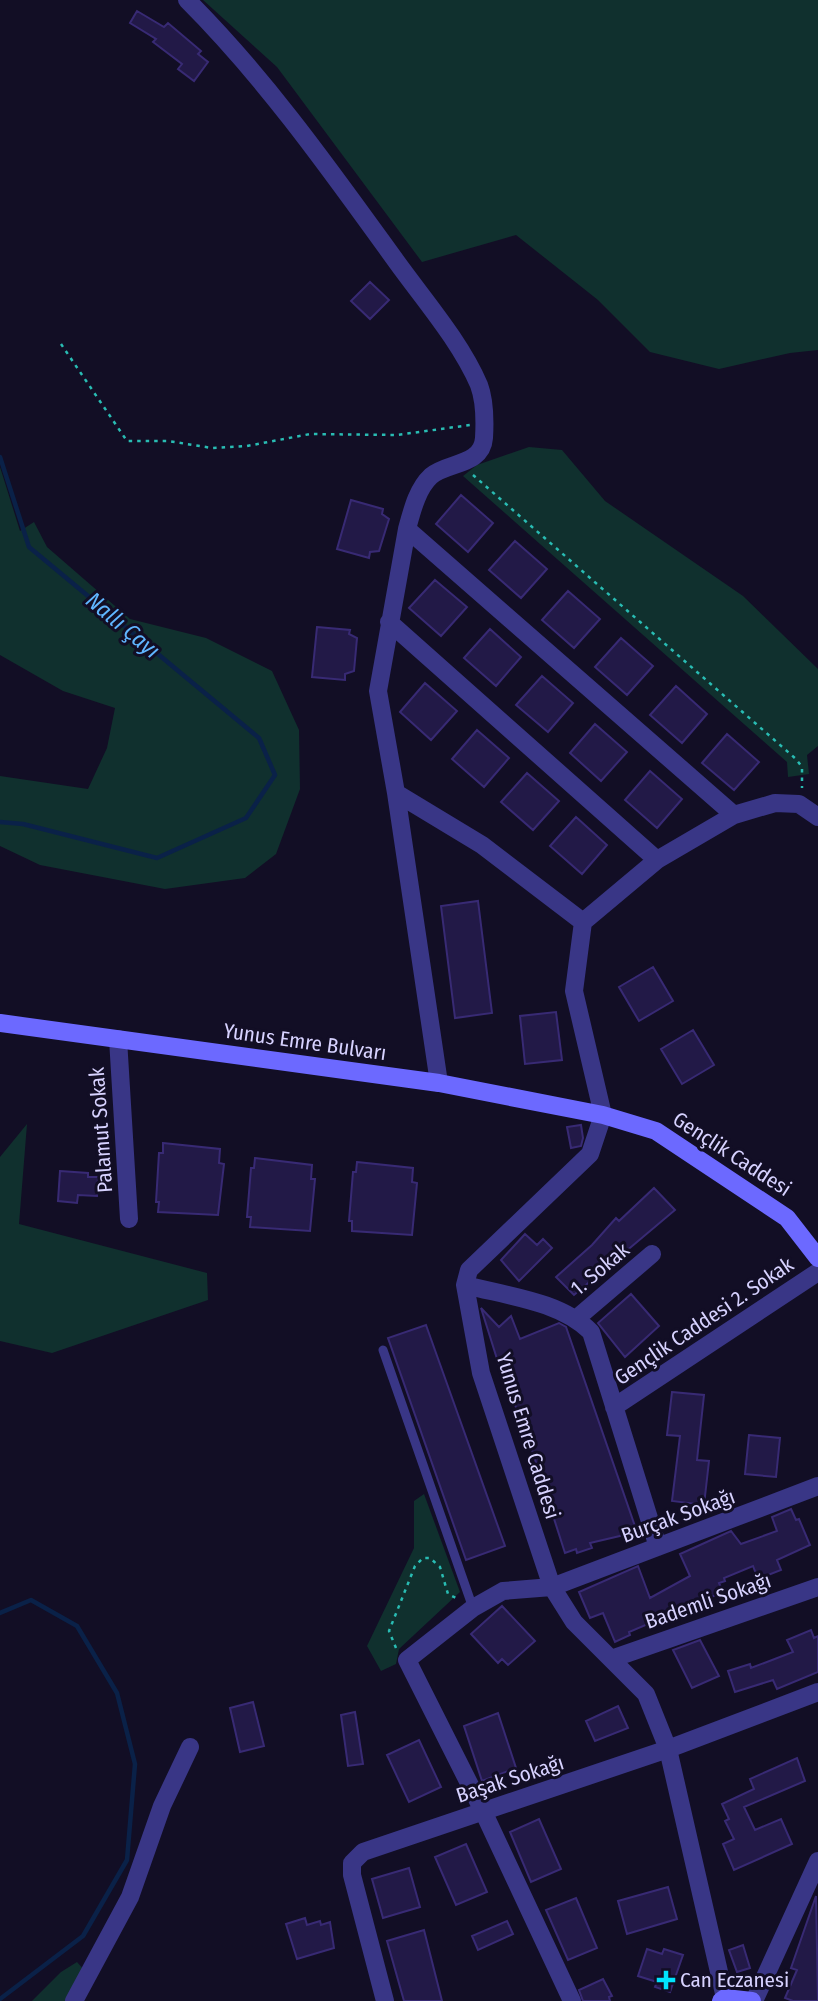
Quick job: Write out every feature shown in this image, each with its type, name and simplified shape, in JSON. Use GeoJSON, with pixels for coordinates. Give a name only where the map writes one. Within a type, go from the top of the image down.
{"type":"FeatureCollection","features":[{"type":"Feature","properties":{"kind":"street"},"geometry":{"type":"LineString","coordinates":[[187,0],[228,41],[316,150],[450,336],[479,385],[484,404],[480,451],[432,475],[416,499],[407,529],[378,691],[396,793],[439,1083]]}},
{"type":"Feature","properties":{"kind":"street"},"geometry":{"type":"LineString","coordinates":[[407,529],[734,815]]}},
{"type":"Feature","properties":{"kind":"street"},"geometry":{"type":"LineString","coordinates":[[389,622],[657,860]]}},
{"type":"Feature","properties":{"kind":"street"},"geometry":{"type":"LineString","coordinates":[[396,793],[482,845],[583,922]]}},
{"type":"Feature","properties":{"kind":"street"},"geometry":{"type":"LineString","coordinates":[[658,1547],[591,1332],[577,1318],[552,1308],[465,1285],[469,1269],[590,1154],[603,1115],[574,991],[583,922],[657,860],[734,815],[775,803],[799,804],[818,817]]}},
{"type":"Feature","properties":{"kind":"street","name":"Yunus Emre Bulvarı"},"geometry":{"type":"LineString","coordinates":[[0,1023],[439,1083],[603,1115]]}},
{"type":"Feature","properties":{"kind":"street","name":"Palamut Sokak"},"geometry":{"type":"LineString","coordinates":[[118,1039],[130,1219]]}},
{"type":"Feature","properties":{"kind":"street","name":"Gençlik Caddesi"},"geometry":{"type":"LineString","coordinates":[[603,1115],[656,1131],[787,1218],[818,1258]]}},
{"type":"Feature","properties":{"kind":"street","name":"1. Sokak"},"geometry":{"type":"LineString","coordinates":[[577,1318],[652,1254]]}},
{"type":"Feature","properties":{"kind":"street","name":"Gençlik Caddesi 2. Sokak"},"geometry":{"type":"LineString","coordinates":[[614,1407],[818,1272]]}},
{"type":"Feature","properties":{"kind":"street","name":"Yunus Emre Caddesi"},"geometry":{"type":"LineString","coordinates":[[465,1285],[481,1373],[552,1587],[575,1622],[614,1658],[646,1694],[668,1749],[723,1999]]}},
{"type":"Feature","properties":{"kind":"street","name":"Burçak Sokağı"},"geometry":{"type":"LineString","coordinates":[[409,1659],[473,1608],[503,1591],[552,1587],[818,1486]]}},
{"type":"Feature","properties":{"kind":"street","name":"Bademli Sokağı"},"geometry":{"type":"LineString","coordinates":[[614,1658],[818,1587]]}},
{"type":"Feature","properties":{"kind":"street"},"geometry":{"type":"LineString","coordinates":[[409,1659],[572,2001]]}},
{"type":"Feature","properties":{"kind":"street","name":"Başak Sokağı"},"geometry":{"type":"LineString","coordinates":[[385,2001],[352,1875],[352,1864],[363,1852],[668,1749],[818,1692]]}},
{"type":"Feature","properties":{"kind":"street"},"geometry":{"type":"LineString","coordinates":[[74,2001],[130,1897],[163,1806],[190,1746]]}},
{"type":"Feature","properties":{"kind":"street"},"geometry":{"type":"LineString","coordinates":[[723,1999],[753,2001],[818,1861]]}},
{"type":"Feature","properties":{"kind":"lane"},"geometry":{"type":"LineString","coordinates":[[383,1350],[473,1608]]}},
{"type":"Feature","properties":{"kind":"path"},"geometry":{"type":"LineString","coordinates":[[61,344],[127,441],[168,441],[212,449],[247,446],[310,434],[397,435],[461,425],[484,425]]}},
{"type":"Feature","properties":{"kind":"path"},"geometry":{"type":"LineString","coordinates":[[460,463],[796,759],[802,766],[804,781],[799,804]]}},
{"type":"Feature","properties":{"kind":"path"},"geometry":{"type":"LineString","coordinates":[[409,1659],[394,1646],[389,1631],[415,1566],[423,1558],[430,1558],[440,1567],[449,1594],[473,1608]]}},
{"type":"Feature","properties":{"kind":"green space"},"geometry":{"type":"Polygon","coordinates":[[[203,0],[818,0],[818,350],[790,353],[719,369],[650,352],[598,300],[516,235],[422,262],[277,67],[203,0]]]}},
{"type":"Feature","properties":{"kind":"green space"},"geometry":{"type":"Polygon","coordinates":[[[529,447],[562,450],[605,501],[743,596],[818,669],[818,746],[807,755],[809,774],[788,777],[787,762],[463,476],[477,465],[529,447]]]}},
{"type":"Feature","properties":{"kind":"green space"},"geometry":{"type":"Polygon","coordinates":[[[0,467],[20,531],[34,522],[47,547],[130,619],[206,638],[272,671],[299,730],[300,789],[276,854],[245,878],[165,889],[40,865],[0,846],[0,776],[88,789],[107,748],[115,708],[63,691],[0,655],[0,467]]]}},
{"type":"Feature","properties":{"kind":"green space"},"geometry":{"type":"Polygon","coordinates":[[[27,1124],[19,1224],[207,1273],[208,1300],[52,1353],[0,1341],[0,1157],[27,1124]]]}},
{"type":"Feature","properties":{"kind":"green space"},"geometry":{"type":"Polygon","coordinates":[[[424,1494],[460,1592],[399,1649],[396,1664],[381,1671],[367,1646],[414,1548],[414,1501],[424,1494]]]}},
{"type":"Feature","properties":{"kind":"green space"},"geometry":{"type":"Polygon","coordinates":[[[77,1962],[85,1971],[65,2001],[32,2001],[61,1972],[77,1962]]]}},
{"type":"Feature","properties":{"kind":"building"},"geometry":{"type":"Polygon","coordinates":[[[137,11],[164,27],[168,23],[201,51],[198,54],[208,62],[194,81],[178,69],[182,64],[153,42],[156,39],[130,23],[137,11]]]}},
{"type":"Feature","properties":{"kind":"building"},"geometry":{"type":"Polygon","coordinates":[[[370,282],[389,300],[370,319],[351,301],[370,282]]]}},
{"type":"Feature","properties":{"kind":"building"},"geometry":{"type":"Polygon","coordinates":[[[461,495],[493,523],[468,552],[436,524],[461,495]]]}},
{"type":"Feature","properties":{"kind":"building"},"geometry":{"type":"Polygon","coordinates":[[[351,500],[383,509],[382,514],[389,519],[379,551],[370,552],[369,558],[337,549],[351,500]]]}},
{"type":"Feature","properties":{"kind":"building"},"geometry":{"type":"Polygon","coordinates":[[[515,541],[547,569],[521,598],[489,570],[515,541]]]}},
{"type":"Feature","properties":{"kind":"building"},"geometry":{"type":"Polygon","coordinates":[[[435,580],[467,607],[441,636],[409,608],[435,580]]]}},
{"type":"Feature","properties":{"kind":"building"},"geometry":{"type":"Polygon","coordinates":[[[568,591],[600,619],[574,648],[542,620],[568,591]]]}},
{"type":"Feature","properties":{"kind":"building"},"geometry":{"type":"Polygon","coordinates":[[[317,627],[350,630],[349,634],[357,638],[354,671],[345,674],[345,680],[312,677],[317,627]]]}},
{"type":"Feature","properties":{"kind":"building"},"geometry":{"type":"Polygon","coordinates":[[[490,629],[521,657],[496,686],[464,658],[490,629]]]}},
{"type":"Feature","properties":{"kind":"building"},"geometry":{"type":"Polygon","coordinates":[[[621,638],[653,666],[627,695],[595,667],[621,638]]]}},
{"type":"Feature","properties":{"kind":"building"},"geometry":{"type":"Polygon","coordinates":[[[542,676],[573,703],[548,732],[516,705],[542,676]]]}},
{"type":"Feature","properties":{"kind":"building"},"geometry":{"type":"Polygon","coordinates":[[[425,683],[457,711],[431,740],[400,712],[425,683]]]}},
{"type":"Feature","properties":{"kind":"building"},"geometry":{"type":"Polygon","coordinates":[[[676,686],[707,714],[682,743],[650,715],[676,686]]]}},
{"type":"Feature","properties":{"kind":"building"},"geometry":{"type":"Polygon","coordinates":[[[595,724],[627,752],[601,781],[570,753],[595,724]]]}},
{"type":"Feature","properties":{"kind":"building"},"geometry":{"type":"Polygon","coordinates":[[[477,730],[509,758],[484,787],[452,759],[477,730]]]}},
{"type":"Feature","properties":{"kind":"building"},"geometry":{"type":"Polygon","coordinates":[[[727,734],[759,762],[734,790],[702,763],[727,734]]]}},
{"type":"Feature","properties":{"kind":"building"},"geometry":{"type":"Polygon","coordinates":[[[650,771],[682,799],[657,828],[625,800],[650,771]]]}},
{"type":"Feature","properties":{"kind":"building"},"geometry":{"type":"Polygon","coordinates":[[[527,773],[559,801],[533,830],[501,802],[527,773]]]}},
{"type":"Feature","properties":{"kind":"building"},"geometry":{"type":"Polygon","coordinates":[[[576,817],[607,845],[582,874],[550,846],[576,817]]]}},
{"type":"Feature","properties":{"kind":"building"},"geometry":{"type":"Polygon","coordinates":[[[478,901],[492,1013],[455,1018],[441,906],[478,901]]]}},
{"type":"Feature","properties":{"kind":"building"},"geometry":{"type":"Polygon","coordinates":[[[653,967],[673,1001],[639,1021],[619,987],[653,967]]]}},
{"type":"Feature","properties":{"kind":"building"},"geometry":{"type":"Polygon","coordinates":[[[556,1012],[562,1060],[525,1064],[520,1016],[556,1012]]]}},
{"type":"Feature","properties":{"kind":"building"},"geometry":{"type":"Polygon","coordinates":[[[693,1030],[714,1065],[682,1084],[661,1049],[693,1030]]]}},
{"type":"Feature","properties":{"kind":"building"},"geometry":{"type":"Polygon","coordinates":[[[581,1125],[581,1146],[571,1148],[567,1127],[581,1125]]]}},
{"type":"Feature","properties":{"kind":"building"},"geometry":{"type":"Polygon","coordinates":[[[163,1143],[220,1149],[219,1163],[224,1164],[218,1215],[158,1212],[159,1202],[156,1202],[159,1153],[163,1153],[163,1143]]]}},
{"type":"Feature","properties":{"kind":"building"},"geometry":{"type":"Polygon","coordinates":[[[255,1158],[312,1165],[311,1179],[315,1179],[310,1231],[250,1227],[251,1217],[247,1217],[251,1168],[254,1168],[255,1158]]]}},
{"type":"Feature","properties":{"kind":"building"},"geometry":{"type":"Polygon","coordinates":[[[357,1162],[413,1168],[412,1182],[417,1183],[412,1235],[352,1231],[352,1221],[349,1221],[353,1172],[356,1172],[357,1162]]]}},
{"type":"Feature","properties":{"kind":"building"},"geometry":{"type":"Polygon","coordinates":[[[60,1171],[88,1173],[88,1177],[98,1177],[97,1196],[78,1195],[77,1203],[58,1201],[60,1171]]]}},
{"type":"Feature","properties":{"kind":"building"},"geometry":{"type":"Polygon","coordinates":[[[654,1188],[675,1210],[574,1295],[556,1277],[592,1245],[616,1218],[619,1221],[654,1188]]]}},
{"type":"Feature","properties":{"kind":"building"},"geometry":{"type":"Polygon","coordinates":[[[525,1234],[537,1245],[543,1239],[552,1248],[519,1281],[501,1260],[525,1234]]]}},
{"type":"Feature","properties":{"kind":"building"},"geometry":{"type":"Polygon","coordinates":[[[631,1294],[659,1326],[625,1357],[598,1323],[631,1294]]]}},
{"type":"Feature","properties":{"kind":"building"},"geometry":{"type":"Polygon","coordinates":[[[481,1308],[499,1327],[511,1316],[520,1339],[559,1323],[566,1327],[637,1532],[590,1543],[592,1548],[577,1553],[576,1549],[565,1553],[523,1422],[521,1423],[506,1377],[503,1378],[481,1308]]]}},
{"type":"Feature","properties":{"kind":"building"},"geometry":{"type":"Polygon","coordinates":[[[426,1325],[505,1546],[466,1560],[388,1338],[426,1325]]]}},
{"type":"Feature","properties":{"kind":"building"},"geometry":{"type":"Polygon","coordinates":[[[672,1392],[704,1395],[697,1460],[709,1461],[704,1505],[672,1501],[680,1436],[667,1435],[672,1392]]]}},
{"type":"Feature","properties":{"kind":"building"},"geometry":{"type":"Polygon","coordinates":[[[749,1435],[780,1438],[776,1477],[745,1474],[749,1435]]]}},
{"type":"Feature","properties":{"kind":"building"},"geometry":{"type":"Polygon","coordinates":[[[791,1509],[796,1520],[799,1519],[810,1545],[777,1560],[781,1570],[758,1579],[753,1566],[724,1578],[725,1581],[719,1583],[723,1592],[629,1632],[630,1635],[615,1642],[603,1613],[590,1618],[579,1592],[638,1566],[650,1598],[690,1576],[680,1554],[731,1531],[741,1544],[777,1531],[772,1517],[791,1509]]]}},
{"type":"Feature","properties":{"kind":"building"},"geometry":{"type":"Polygon","coordinates":[[[502,1606],[535,1641],[508,1665],[502,1659],[498,1663],[471,1634],[502,1606]]]}},
{"type":"Feature","properties":{"kind":"building"},"geometry":{"type":"Polygon","coordinates":[[[811,1630],[814,1638],[818,1636],[818,1672],[777,1689],[773,1680],[735,1692],[728,1671],[750,1664],[751,1668],[793,1652],[787,1640],[811,1630]]]}},
{"type":"Feature","properties":{"kind":"building"},"geometry":{"type":"Polygon","coordinates":[[[700,1640],[719,1676],[692,1688],[673,1650],[700,1640]]]}},
{"type":"Feature","properties":{"kind":"building"},"geometry":{"type":"Polygon","coordinates":[[[253,1702],[264,1746],[240,1752],[230,1708],[253,1702]]]}},
{"type":"Feature","properties":{"kind":"building"},"geometry":{"type":"Polygon","coordinates":[[[618,1706],[628,1728],[595,1741],[586,1721],[618,1706]]]}},
{"type":"Feature","properties":{"kind":"building"},"geometry":{"type":"Polygon","coordinates":[[[355,1712],[363,1764],[348,1766],[341,1715],[355,1712]]]}},
{"type":"Feature","properties":{"kind":"building"},"geometry":{"type":"Polygon","coordinates":[[[498,1713],[516,1768],[482,1781],[464,1726],[498,1713]]]}},
{"type":"Feature","properties":{"kind":"building"},"geometry":{"type":"Polygon","coordinates":[[[419,1740],[441,1787],[409,1802],[387,1755],[419,1740]]]}},
{"type":"Feature","properties":{"kind":"building"},"geometry":{"type":"Polygon","coordinates":[[[797,1758],[805,1781],[744,1807],[755,1830],[781,1819],[792,1844],[734,1870],[723,1844],[734,1839],[725,1821],[729,1819],[722,1804],[754,1789],[750,1779],[797,1758]]]}},
{"type":"Feature","properties":{"kind":"building"},"geometry":{"type":"Polygon","coordinates":[[[539,1819],[561,1869],[531,1882],[510,1832],[539,1819]]]}},
{"type":"Feature","properties":{"kind":"building"},"geometry":{"type":"Polygon","coordinates":[[[466,1844],[487,1892],[456,1905],[435,1857],[466,1844]]]}},
{"type":"Feature","properties":{"kind":"building"},"geometry":{"type":"Polygon","coordinates":[[[409,1868],[420,1907],[383,1918],[372,1879],[409,1868]]]}},
{"type":"Feature","properties":{"kind":"building"},"geometry":{"type":"Polygon","coordinates":[[[668,1887],[677,1919],[627,1934],[618,1901],[668,1887]]]}},
{"type":"Feature","properties":{"kind":"building"},"geometry":{"type":"Polygon","coordinates":[[[816,1896],[818,2001],[793,2001],[785,1998],[797,1970],[791,1968],[816,1896]]]}},
{"type":"Feature","properties":{"kind":"building"},"geometry":{"type":"Polygon","coordinates":[[[576,1898],[597,1948],[568,1960],[546,1910],[576,1898]]]}},
{"type":"Feature","properties":{"kind":"building"},"geometry":{"type":"Polygon","coordinates":[[[305,1918],[307,1925],[320,1921],[321,1925],[330,1922],[334,1948],[297,1959],[286,1924],[305,1918]]]}},
{"type":"Feature","properties":{"kind":"building"},"geometry":{"type":"Polygon","coordinates":[[[507,1921],[513,1934],[478,1950],[472,1936],[507,1921]]]}},
{"type":"Feature","properties":{"kind":"building"},"geometry":{"type":"Polygon","coordinates":[[[424,1930],[442,2001],[404,2001],[387,1941],[424,1930]]]}},
{"type":"Feature","properties":{"kind":"building"},"geometry":{"type":"Polygon","coordinates":[[[743,1945],[750,1968],[737,1972],[729,1950],[743,1945]]]}},
{"type":"Feature","properties":{"kind":"building"},"geometry":{"type":"Polygon","coordinates":[[[647,1949],[662,1954],[664,1949],[683,1955],[670,1992],[655,1987],[657,1982],[638,1976],[647,1949]]]}},
{"type":"Feature","properties":{"kind":"building"},"geometry":{"type":"Polygon","coordinates":[[[603,1979],[612,1996],[609,1997],[610,2001],[583,2001],[579,1990],[603,1979]]]}},
{"type":"Feature","properties":{"kind":"waterway","name":"Nallı Çayı"},"geometry":{"type":"LineString","coordinates":[[0,457],[29,547],[259,738],[275,775],[246,818],[157,858],[23,824],[0,822]]}},
{"type":"Feature","properties":{"kind":"waterway"},"geometry":{"type":"LineString","coordinates":[[0,1613],[31,1600],[77,1626],[117,1693],[135,1764],[127,1860],[83,1936],[0,1999]]}},
{"type":"Feature","properties":{"kind":"place","name":"Can Eczanesi"},"geometry":{"type":"Point","coordinates":[666,1980]}}]}
